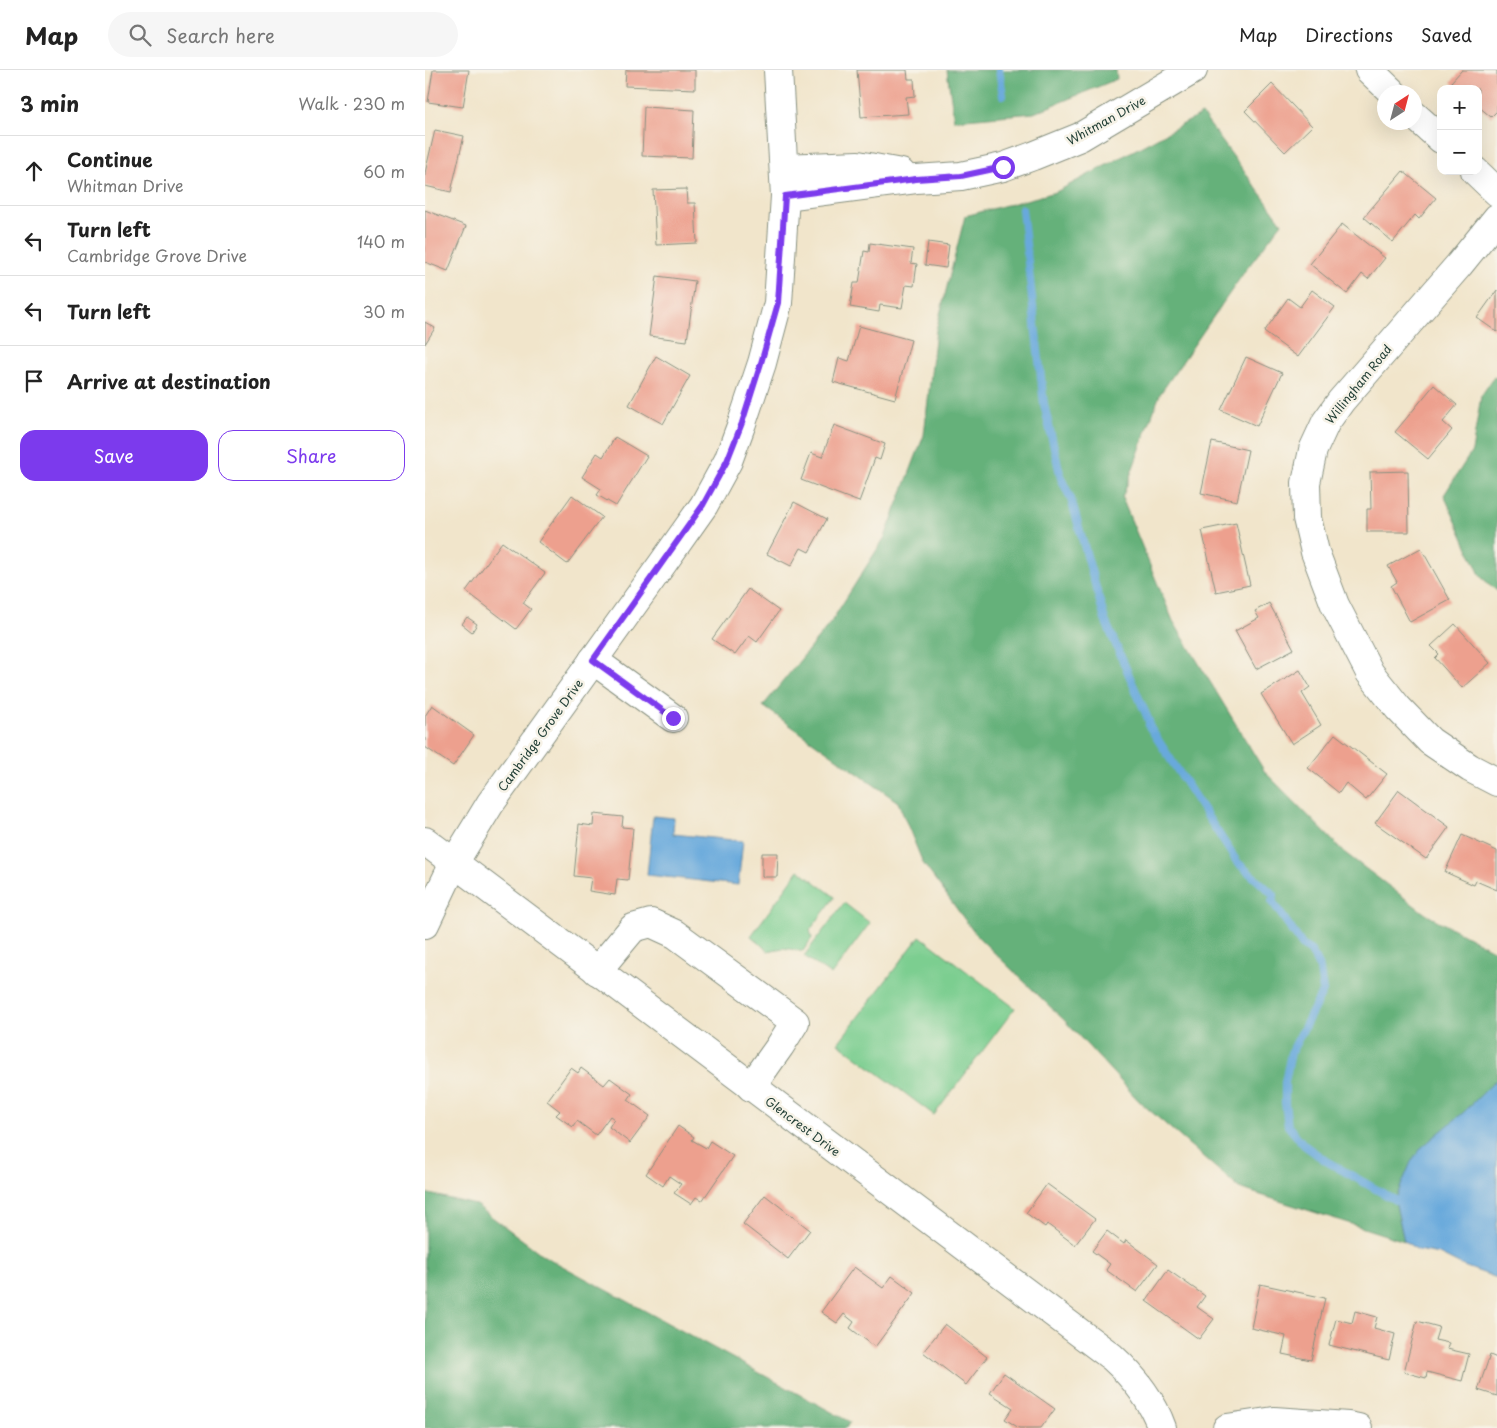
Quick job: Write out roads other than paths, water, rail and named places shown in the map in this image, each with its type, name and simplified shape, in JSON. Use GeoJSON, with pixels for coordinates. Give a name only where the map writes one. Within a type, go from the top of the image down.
{"type":"FeatureCollection","features":[{"type":"Feature","properties":{"kind":"street","name":"Cambridge Grove Drive"},"geometry":{"type":"LineString","coordinates":[[425,924],[454,864],[490,804],[703,505],[727,461],[742,423],[778,303],[785,196],[778,70]]}},
{"type":"Feature","properties":{"kind":"street","name":"Whitman Drive"},"geometry":{"type":"LineString","coordinates":[[785,196],[927,178],[961,176],[1003,167],[1080,137],[1193,70]]}},
{"type":"Feature","properties":{"kind":"street"},"geometry":{"type":"LineString","coordinates":[[1369,70],[1385,85]]}},
{"type":"Feature","properties":{"kind":"street"},"geometry":{"type":"LineString","coordinates":[[1422,122],[1437,136]]}},
{"type":"Feature","properties":{"kind":"street","name":"Whitman Drive"},"geometry":{"type":"LineString","coordinates":[[784,168],[858,165],[927,178]]}},
{"type":"Feature","properties":{"kind":"street"},"geometry":{"type":"LineString","coordinates":[[1479,175],[1497,192]]}},
{"type":"Feature","properties":{"kind":"street","name":"Willingham Road"},"geometry":{"type":"LineString","coordinates":[[1497,218],[1459,265],[1341,401],[1326,422],[1313,450],[1306,482],[1307,518],[1315,552],[1335,605],[1370,673],[1398,708],[1430,741],[1470,768],[1497,782]]}},
{"type":"Feature","properties":{"kind":"street"},"geometry":{"type":"LineString","coordinates":[[593,660],[673,718]]}},
{"type":"Feature","properties":{"kind":"street","name":"Glencrest Drive"},"geometry":{"type":"LineString","coordinates":[[425,841],[1112,1357],[1144,1391],[1158,1416],[1162,1428]]}},
{"type":"Feature","properties":{"kind":"street"},"geometry":{"type":"LineString","coordinates":[[597,971],[633,928],[651,923],[675,934],[795,1022],[751,1087]]}},
{"type":"Feature","properties":{"kind":"street"},"geometry":{"type":"LineString","coordinates":[[1227,1428],[1274,1421],[1358,1428]]}},
{"type":"Feature","properties":{"kind":"water"},"geometry":{"type":"Polygon","coordinates":[[[653,816],[674,818],[673,834],[743,841],[738,885],[647,875],[653,816]]]}},
{"type":"Feature","properties":{"kind":"water"},"geometry":{"type":"Polygon","coordinates":[[[1497,1079],[1497,1278],[1461,1265],[1439,1254],[1418,1250],[1404,1241],[1395,1200],[1411,1162],[1422,1147],[1464,1112],[1497,1079]]]}},
{"type":"Feature","properties":{"kind":"waterway"},"geometry":{"type":"LineString","coordinates":[[999,70],[1003,95]]}},
{"type":"Feature","properties":{"kind":"waterway"},"geometry":{"type":"LineString","coordinates":[[1022,209],[1044,404],[1061,478],[1071,499],[1105,620],[1149,721],[1149,726],[1237,862],[1274,895],[1272,901],[1303,946],[1311,951],[1320,969],[1323,991],[1291,1053],[1285,1082],[1288,1126],[1304,1145],[1326,1161],[1395,1200],[1405,1200]]}}]}
